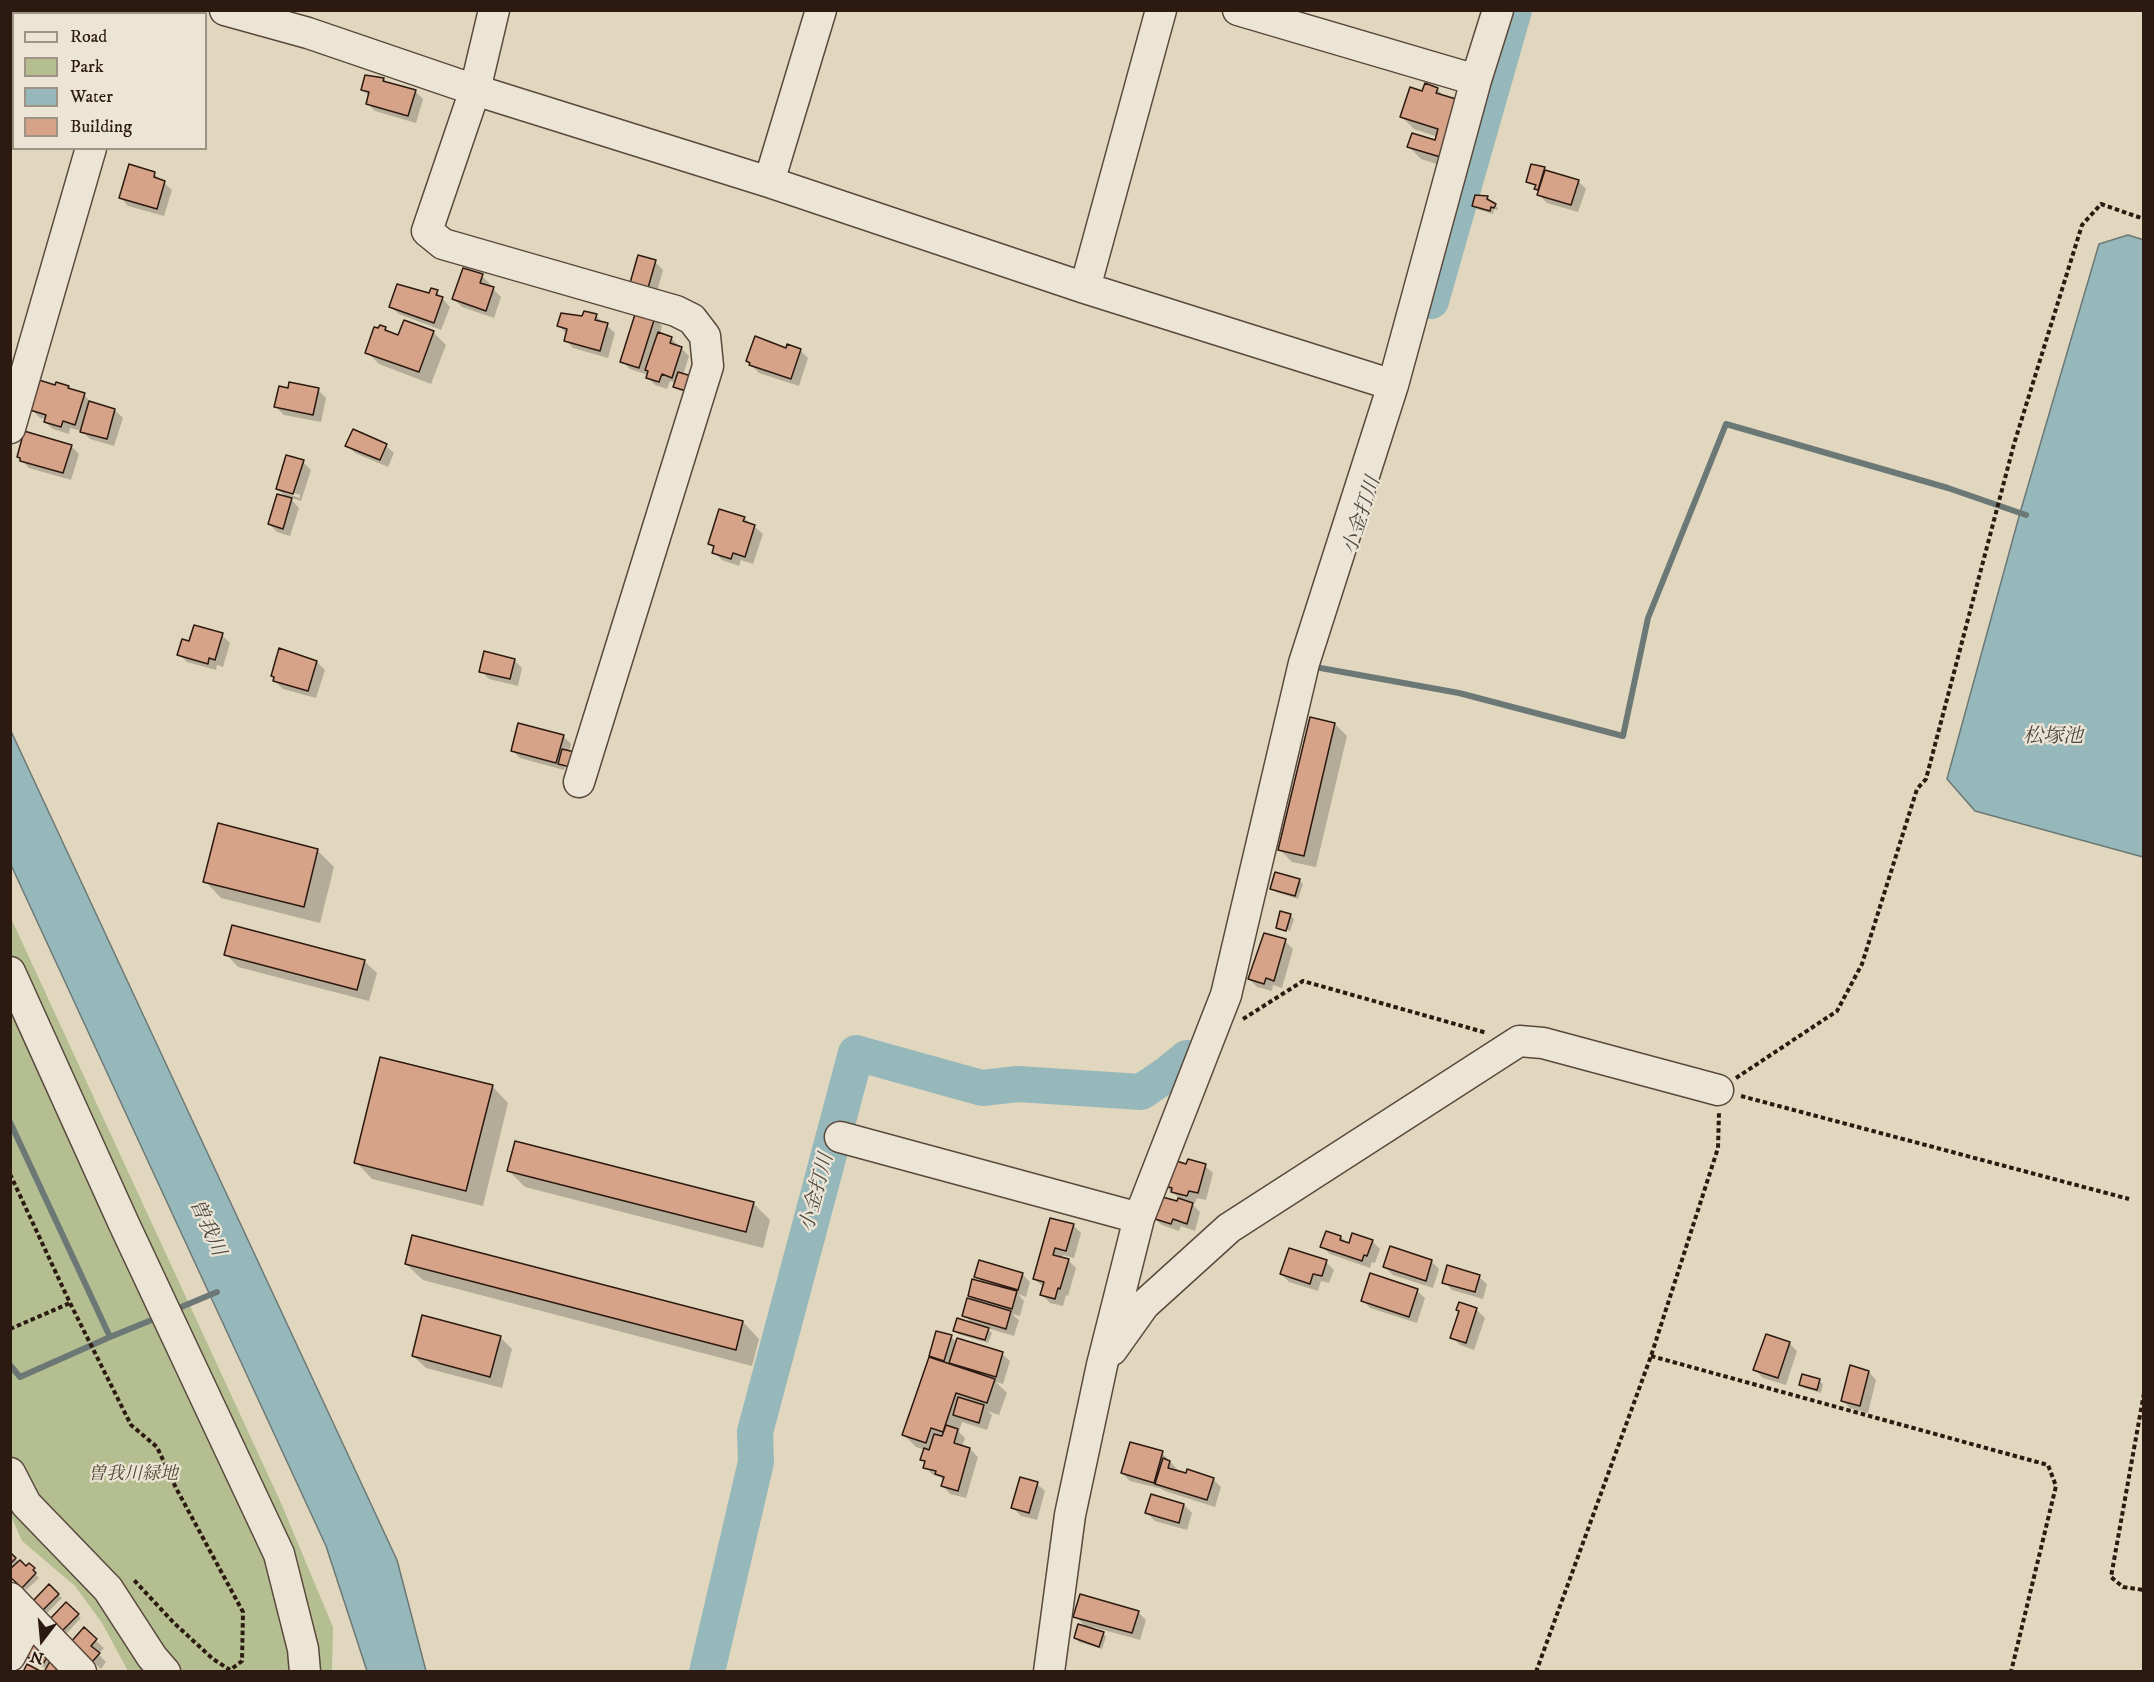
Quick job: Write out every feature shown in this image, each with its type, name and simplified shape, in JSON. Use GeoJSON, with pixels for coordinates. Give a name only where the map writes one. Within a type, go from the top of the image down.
{"type":"FeatureCollection","features":[{"type":"Feature","properties":{"kind":"street"},"geometry":{"type":"LineString","coordinates":[[225,10],[308,33],[475,90],[769,182],[1085,288],[1393,385]]}},
{"type":"Feature","properties":{"kind":"street"},"geometry":{"type":"LineString","coordinates":[[494,10],[475,90],[427,231],[443,244],[676,311],[692,319],[705,336],[708,366],[579,782]]}},
{"type":"Feature","properties":{"kind":"street"},"geometry":{"type":"LineString","coordinates":[[769,182],[821,10]]}},
{"type":"Feature","properties":{"kind":"street"},"geometry":{"type":"LineString","coordinates":[[1085,288],[1161,10]]}},
{"type":"Feature","properties":{"kind":"street"},"geometry":{"type":"LineString","coordinates":[[1238,10],[1476,80]]}},
{"type":"Feature","properties":{"kind":"street"},"geometry":{"type":"LineString","coordinates":[[1049,1671],[1070,1515],[1102,1365],[1139,1218],[1226,995],[1304,663],[1393,385],[1476,80],[1498,10]]}},
{"type":"Feature","properties":{"kind":"street"},"geometry":{"type":"LineString","coordinates":[[10,428],[90,150]]}},
{"type":"Feature","properties":{"kind":"street"},"geometry":{"type":"LineString","coordinates":[[10,972],[124,1224],[279,1554],[303,1649],[305,1671]]}},
{"type":"Feature","properties":{"kind":"street"},"geometry":{"type":"LineString","coordinates":[[1102,1365],[1144,1305],[1229,1228],[1518,1041],[1544,1043],[1718,1090]]}},
{"type":"Feature","properties":{"kind":"street"},"geometry":{"type":"LineString","coordinates":[[840,1137],[1139,1218]]}},
{"type":"Feature","properties":{"kind":"street"},"geometry":{"type":"LineString","coordinates":[[10,1473],[26,1504],[108,1589],[152,1657],[165,1671]]}},
{"type":"Feature","properties":{"kind":"street"},"geometry":{"type":"LineString","coordinates":[[10,1656],[20,1608]]}},
{"type":"Feature","properties":{"kind":"street"},"geometry":{"type":"LineString","coordinates":[[20,1608],[81,1671]]}},
{"type":"Feature","properties":{"kind":"street"},"geometry":{"type":"LineString","coordinates":[[101,1671],[106,1671]]}},
{"type":"Feature","properties":{"kind":"path"},"geometry":{"type":"LineString","coordinates":[[1718,1090],[1837,1011],[1862,964],[1917,789],[1926,779],[2014,444],[2082,225],[2101,204],[2144,219]]}},
{"type":"Feature","properties":{"kind":"path"},"geometry":{"type":"LineString","coordinates":[[1207,1042],[1303,981],[1518,1041]]}},
{"type":"Feature","properties":{"kind":"path"},"geometry":{"type":"LineString","coordinates":[[1718,1090],[2129,1199]]}},
{"type":"Feature","properties":{"kind":"path"},"geometry":{"type":"LineString","coordinates":[[1536,1671],[1651,1356],[1718,1148],[1720,1106],[1718,1090]]}},
{"type":"Feature","properties":{"kind":"path"},"geometry":{"type":"LineString","coordinates":[[10,1174],[70,1303],[131,1425],[157,1447],[176,1488],[243,1612],[242,1661],[230,1670],[213,1659],[174,1623],[129,1574]]}},
{"type":"Feature","properties":{"kind":"path"},"geometry":{"type":"LineString","coordinates":[[10,1329],[70,1303]]}},
{"type":"Feature","properties":{"kind":"path"},"geometry":{"type":"LineString","coordinates":[[1651,1356],[2048,1465],[2056,1486],[2011,1671]]}},
{"type":"Feature","properties":{"kind":"path"},"geometry":{"type":"LineString","coordinates":[[2144,1393],[2111,1577],[2123,1587],[2144,1590]]}},
{"type":"Feature","properties":{"kind":"green space","name":"曽我川緑地"},"geometry":{"type":"Polygon","coordinates":[[[10,916],[281,1503],[333,1627],[332,1671],[128,1671],[102,1623],[75,1586],[22,1541],[11,1516],[10,916]]]}},
{"type":"Feature","properties":{"kind":"water","name":"松塚池"},"geometry":{"type":"Polygon","coordinates":[[[2128,235],[2144,240],[2143,857],[1975,811],[1947,779],[2020,513],[2099,244],[2128,235]]]}},
{"type":"Feature","properties":{"kind":"water","name":"曽我川"},"geometry":{"type":"Polygon","coordinates":[[[10,729],[397,1560],[426,1671],[367,1671],[326,1546],[11,865],[10,729]]]}},
{"type":"Feature","properties":{"kind":"building"},"geometry":{"type":"Polygon","coordinates":[[[365,75],[384,78],[383,81],[416,90],[408,116],[366,104],[369,92],[361,90],[365,75]]]}},
{"type":"Feature","properties":{"kind":"building"},"geometry":{"type":"Polygon","coordinates":[[[1425,83],[1438,88],[1436,93],[1456,99],[1447,159],[1407,147],[1412,133],[1435,140],[1438,129],[1400,117],[1410,87],[1422,91],[1425,83]]]}},
{"type":"Feature","properties":{"kind":"building"},"geometry":{"type":"Polygon","coordinates":[[[129,164],[155,172],[154,177],[165,181],[157,209],[119,198],[129,164]]]}},
{"type":"Feature","properties":{"kind":"building"},"geometry":{"type":"Polygon","coordinates":[[[1531,164],[1545,167],[1538,190],[1534,189],[1536,185],[1526,182],[1531,164]]]}},
{"type":"Feature","properties":{"kind":"building"},"geometry":{"type":"Polygon","coordinates":[[[1545,170],[1579,180],[1571,205],[1537,195],[1545,170]]]}},
{"type":"Feature","properties":{"kind":"building"},"geometry":{"type":"Polygon","coordinates":[[[1475,195],[1488,196],[1487,199],[1496,204],[1494,208],[1491,207],[1490,211],[1472,206],[1475,195]]]}},
{"type":"Feature","properties":{"kind":"building"},"geometry":{"type":"Polygon","coordinates":[[[638,255],[656,260],[648,288],[630,283],[638,255]]]}},
{"type":"Feature","properties":{"kind":"building"},"geometry":{"type":"Polygon","coordinates":[[[463,268],[483,274],[480,283],[494,287],[486,311],[452,299],[463,268]]]}},
{"type":"Feature","properties":{"kind":"building"},"geometry":{"type":"Polygon","coordinates":[[[397,284],[429,293],[431,288],[438,290],[436,295],[443,297],[434,323],[389,307],[397,284]]]}},
{"type":"Feature","properties":{"kind":"building"},"geometry":{"type":"Polygon","coordinates":[[[584,311],[597,314],[595,320],[608,323],[600,351],[564,341],[567,329],[557,326],[561,313],[582,316],[584,311]]]}},
{"type":"Feature","properties":{"kind":"building"},"geometry":{"type":"Polygon","coordinates":[[[636,311],[655,317],[639,368],[620,362],[636,311]]]}},
{"type":"Feature","properties":{"kind":"building"},"geometry":{"type":"Polygon","coordinates":[[[404,320],[434,331],[419,372],[365,353],[374,327],[378,328],[380,325],[386,327],[385,330],[398,335],[404,320]]]}},
{"type":"Feature","properties":{"kind":"building"},"geometry":{"type":"Polygon","coordinates":[[[658,332],[672,337],[670,343],[682,347],[672,378],[662,374],[659,382],[646,378],[648,371],[645,370],[658,332]]]}},
{"type":"Feature","properties":{"kind":"building"},"geometry":{"type":"Polygon","coordinates":[[[755,336],[786,348],[787,344],[801,349],[791,379],[749,365],[750,363],[746,361],[755,336]]]}},
{"type":"Feature","properties":{"kind":"building"},"geometry":{"type":"Polygon","coordinates":[[[678,372],[698,378],[693,393],[673,387],[678,372]]]}},
{"type":"Feature","properties":{"kind":"building"},"geometry":{"type":"Polygon","coordinates":[[[39,380],[55,385],[56,382],[85,393],[75,425],[63,421],[61,427],[44,422],[46,415],[30,410],[39,380]]]}},
{"type":"Feature","properties":{"kind":"building"},"geometry":{"type":"Polygon","coordinates":[[[289,382],[319,388],[313,415],[274,407],[279,386],[288,388],[289,382]]]}},
{"type":"Feature","properties":{"kind":"building"},"geometry":{"type":"Polygon","coordinates":[[[89,401],[115,409],[107,439],[80,432],[89,401]]]}},
{"type":"Feature","properties":{"kind":"building"},"geometry":{"type":"Polygon","coordinates":[[[353,429],[387,444],[380,460],[345,446],[353,429]]]}},
{"type":"Feature","properties":{"kind":"building"},"geometry":{"type":"Polygon","coordinates":[[[24,431],[72,445],[63,473],[20,461],[17,457],[24,431]]]}},
{"type":"Feature","properties":{"kind":"building"},"geometry":{"type":"Polygon","coordinates":[[[286,455],[304,460],[293,494],[276,489],[286,455]]]}},
{"type":"Feature","properties":{"kind":"building"},"geometry":{"type":"Polygon","coordinates":[[[277,494],[292,498],[283,529],[268,524],[277,494]]]}},
{"type":"Feature","properties":{"kind":"building"},"geometry":{"type":"Polygon","coordinates":[[[719,509],[745,517],[743,521],[755,525],[745,557],[733,553],[731,559],[712,553],[714,546],[708,544],[719,509]]]}},
{"type":"Feature","properties":{"kind":"building"},"geometry":{"type":"Polygon","coordinates":[[[194,625],[223,633],[215,660],[209,658],[208,664],[177,655],[182,639],[189,641],[194,625]]]}},
{"type":"Feature","properties":{"kind":"building"},"geometry":{"type":"Polygon","coordinates":[[[279,648],[317,661],[308,691],[273,681],[274,677],[271,676],[279,648]]]}},
{"type":"Feature","properties":{"kind":"building"},"geometry":{"type":"Polygon","coordinates":[[[484,651],[515,659],[510,679],[479,672],[484,651]]]}},
{"type":"Feature","properties":{"kind":"building"},"geometry":{"type":"Polygon","coordinates":[[[1310,717],[1335,723],[1304,856],[1278,850],[1310,717]]]}},
{"type":"Feature","properties":{"kind":"building"},"geometry":{"type":"Polygon","coordinates":[[[518,723],[564,735],[556,763],[511,751],[518,723]]]}},
{"type":"Feature","properties":{"kind":"building"},"geometry":{"type":"Polygon","coordinates":[[[562,749],[583,754],[579,769],[558,764],[562,749]]]}},
{"type":"Feature","properties":{"kind":"building"},"geometry":{"type":"Polygon","coordinates":[[[218,823],[318,849],[304,907],[203,882],[218,823]]]}},
{"type":"Feature","properties":{"kind":"building"},"geometry":{"type":"Polygon","coordinates":[[[1275,872],[1300,879],[1295,896],[1270,889],[1275,872]]]}},
{"type":"Feature","properties":{"kind":"building"},"geometry":{"type":"Polygon","coordinates":[[[1280,911],[1291,914],[1286,931],[1276,928],[1280,911]]]}},
{"type":"Feature","properties":{"kind":"building"},"geometry":{"type":"Polygon","coordinates":[[[232,925],[365,960],[357,990],[224,955],[232,925]]]}},
{"type":"Feature","properties":{"kind":"building"},"geometry":{"type":"Polygon","coordinates":[[[1264,933],[1286,939],[1274,981],[1266,978],[1264,984],[1248,979],[1264,933]]]}},
{"type":"Feature","properties":{"kind":"building"},"geometry":{"type":"Polygon","coordinates":[[[380,1057],[493,1085],[466,1191],[354,1163],[380,1057]]]}},
{"type":"Feature","properties":{"kind":"building"},"geometry":{"type":"Polygon","coordinates":[[[515,1141],[754,1202],[746,1232],[507,1171],[515,1141]]]}},
{"type":"Feature","properties":{"kind":"building"},"geometry":{"type":"Polygon","coordinates":[[[1170,1159],[1186,1164],[1188,1159],[1206,1164],[1198,1193],[1189,1191],[1187,1196],[1171,1192],[1172,1188],[1163,1185],[1170,1159]]]}},
{"type":"Feature","properties":{"kind":"building"},"geometry":{"type":"Polygon","coordinates":[[[1159,1196],[1177,1201],[1178,1198],[1193,1203],[1187,1224],[1173,1219],[1171,1224],[1152,1218],[1159,1196]]]}},
{"type":"Feature","properties":{"kind":"building"},"geometry":{"type":"Polygon","coordinates":[[[1050,1218],[1074,1224],[1066,1251],[1055,1248],[1053,1255],[1069,1259],[1055,1299],[1040,1295],[1044,1282],[1033,1279],[1050,1218]]]}},
{"type":"Feature","properties":{"kind":"building"},"geometry":{"type":"Polygon","coordinates":[[[1326,1231],[1341,1236],[1340,1240],[1349,1243],[1352,1233],[1373,1240],[1367,1256],[1364,1255],[1362,1261],[1320,1247],[1326,1231]]]}},
{"type":"Feature","properties":{"kind":"building"},"geometry":{"type":"Polygon","coordinates":[[[412,1235],[743,1321],[736,1350],[405,1264],[412,1235]]]}},
{"type":"Feature","properties":{"kind":"building"},"geometry":{"type":"Polygon","coordinates":[[[1390,1246],[1432,1260],[1426,1281],[1383,1267],[1390,1246]]]}},
{"type":"Feature","properties":{"kind":"building"},"geometry":{"type":"Polygon","coordinates":[[[1289,1248],[1327,1260],[1322,1276],[1313,1274],[1310,1284],[1280,1274],[1289,1248]]]}},
{"type":"Feature","properties":{"kind":"building"},"geometry":{"type":"Polygon","coordinates":[[[979,1260],[1023,1273],[1018,1290],[974,1277],[979,1260]]]}},
{"type":"Feature","properties":{"kind":"building"},"geometry":{"type":"Polygon","coordinates":[[[1447,1265],[1480,1275],[1475,1292],[1442,1283],[1447,1265]]]}},
{"type":"Feature","properties":{"kind":"building"},"geometry":{"type":"Polygon","coordinates":[[[1370,1273],[1418,1289],[1409,1317],[1361,1301],[1370,1273]]]}},
{"type":"Feature","properties":{"kind":"building"},"geometry":{"type":"Polygon","coordinates":[[[972,1279],[1017,1291],[1012,1309],[968,1296],[972,1279]]]}},
{"type":"Feature","properties":{"kind":"building"},"geometry":{"type":"Polygon","coordinates":[[[967,1298],[1011,1311],[1006,1329],[962,1316],[967,1298]]]}},
{"type":"Feature","properties":{"kind":"building"},"geometry":{"type":"Polygon","coordinates":[[[1459,1302],[1477,1308],[1466,1343],[1450,1338],[1459,1311],[1456,1310],[1459,1302]]]}},
{"type":"Feature","properties":{"kind":"building"},"geometry":{"type":"Polygon","coordinates":[[[422,1315],[501,1336],[490,1377],[412,1356],[422,1315]]]}},
{"type":"Feature","properties":{"kind":"building"},"geometry":{"type":"Polygon","coordinates":[[[957,1318],[989,1328],[985,1340],[953,1331],[957,1318]]]}},
{"type":"Feature","properties":{"kind":"building"},"geometry":{"type":"Polygon","coordinates":[[[936,1331],[952,1335],[944,1361],[929,1356],[936,1331]]]}},
{"type":"Feature","properties":{"kind":"building"},"geometry":{"type":"Polygon","coordinates":[[[1766,1334],[1790,1342],[1778,1378],[1753,1370],[1766,1334]]]}},
{"type":"Feature","properties":{"kind":"building"},"geometry":{"type":"Polygon","coordinates":[[[957,1338],[1003,1352],[996,1377],[949,1363],[957,1338]]]}},
{"type":"Feature","properties":{"kind":"building"},"geometry":{"type":"Polygon","coordinates":[[[929,1357],[995,1379],[987,1403],[956,1393],[943,1432],[931,1428],[926,1443],[902,1435],[929,1357]]]}},
{"type":"Feature","properties":{"kind":"building"},"geometry":{"type":"Polygon","coordinates":[[[1850,1365],[1869,1371],[1860,1406],[1841,1401],[1850,1365]]]}},
{"type":"Feature","properties":{"kind":"building"},"geometry":{"type":"Polygon","coordinates":[[[1802,1374],[1820,1379],[1817,1390],[1799,1385],[1802,1374]]]}},
{"type":"Feature","properties":{"kind":"building"},"geometry":{"type":"Polygon","coordinates":[[[958,1397],[984,1405],[979,1423],[953,1415],[958,1397]]]}},
{"type":"Feature","properties":{"kind":"building"},"geometry":{"type":"Polygon","coordinates":[[[946,1425],[958,1429],[954,1443],[970,1448],[958,1491],[941,1486],[944,1477],[935,1474],[936,1471],[923,1468],[925,1461],[920,1460],[924,1448],[929,1450],[934,1434],[942,1436],[946,1425]]]}},
{"type":"Feature","properties":{"kind":"building"},"geometry":{"type":"Polygon","coordinates":[[[1130,1442],[1163,1451],[1154,1483],[1121,1473],[1130,1442]]]}},
{"type":"Feature","properties":{"kind":"building"},"geometry":{"type":"Polygon","coordinates":[[[1163,1458],[1170,1461],[1168,1468],[1186,1473],[1187,1469],[1214,1478],[1207,1500],[1155,1484],[1163,1458]]]}},
{"type":"Feature","properties":{"kind":"building"},"geometry":{"type":"Polygon","coordinates":[[[1020,1477],[1038,1482],[1029,1513],[1011,1508],[1020,1477]]]}},
{"type":"Feature","properties":{"kind":"building"},"geometry":{"type":"Polygon","coordinates":[[[1151,1494],[1184,1504],[1179,1523],[1145,1513],[1151,1494]]]}},
{"type":"Feature","properties":{"kind":"building"},"geometry":{"type":"Polygon","coordinates":[[[10,1552],[16,1558],[10,1564],[10,1552]]]}},
{"type":"Feature","properties":{"kind":"building"},"geometry":{"type":"Polygon","coordinates":[[[20,1560],[26,1566],[29,1563],[35,1568],[33,1570],[36,1573],[22,1588],[10,1577],[10,1569],[20,1560]]]}},
{"type":"Feature","properties":{"kind":"building"},"geometry":{"type":"Polygon","coordinates":[[[49,1584],[59,1594],[41,1612],[31,1603],[49,1584]]]}},
{"type":"Feature","properties":{"kind":"building"},"geometry":{"type":"Polygon","coordinates":[[[1080,1594],[1139,1611],[1132,1633],[1073,1617],[1080,1594]]]}},
{"type":"Feature","properties":{"kind":"building"},"geometry":{"type":"Polygon","coordinates":[[[66,1602],[79,1614],[61,1632],[49,1620],[66,1602]]]}},
{"type":"Feature","properties":{"kind":"building"},"geometry":{"type":"Polygon","coordinates":[[[1078,1624],[1104,1632],[1099,1647],[1074,1638],[1078,1624]]]}},
{"type":"Feature","properties":{"kind":"building"},"geometry":{"type":"Polygon","coordinates":[[[84,1627],[97,1639],[91,1646],[100,1653],[92,1662],[70,1643],[84,1627]]]}},
{"type":"Feature","properties":{"kind":"building"},"geometry":{"type":"Polygon","coordinates":[[[31,1638],[51,1650],[42,1666],[21,1653],[31,1638]]]}},
{"type":"Feature","properties":{"kind":"building"},"geometry":{"type":"Polygon","coordinates":[[[54,1654],[62,1659],[55,1672],[44,1672],[54,1654]]]}},
{"type":"Feature","properties":{"kind":"building"},"geometry":{"type":"Polygon","coordinates":[[[27,1664],[40,1671],[23,1672],[27,1664]]]}},
{"type":"Feature","properties":{"kind":"waterway","name":"小金打川"},"geometry":{"type":"LineString","coordinates":[[1431,301],[1514,10]]}},
{"type":"Feature","properties":{"kind":"waterway"},"geometry":{"type":"LineString","coordinates":[[1315,667],[1459,693],[1623,736],[1648,618],[1726,424],[1948,488],[2026,515]]}},
{"type":"Feature","properties":{"kind":"waterway","name":"小金打川"},"geometry":{"type":"LineString","coordinates":[[707,1672],[756,1462],[755,1432],[856,1053],[982,1088],[1018,1084],[1141,1092],[1187,1058]]}},
{"type":"Feature","properties":{"kind":"waterway"},"geometry":{"type":"LineString","coordinates":[[10,1122],[110,1337],[20,1377],[10,1365]]}},
{"type":"Feature","properties":{"kind":"waterway"},"geometry":{"type":"LineString","coordinates":[[174,1310],[217,1292]]}},
{"type":"Feature","properties":{"kind":"waterway"},"geometry":{"type":"LineString","coordinates":[[110,1337],[159,1317]]}}]}
